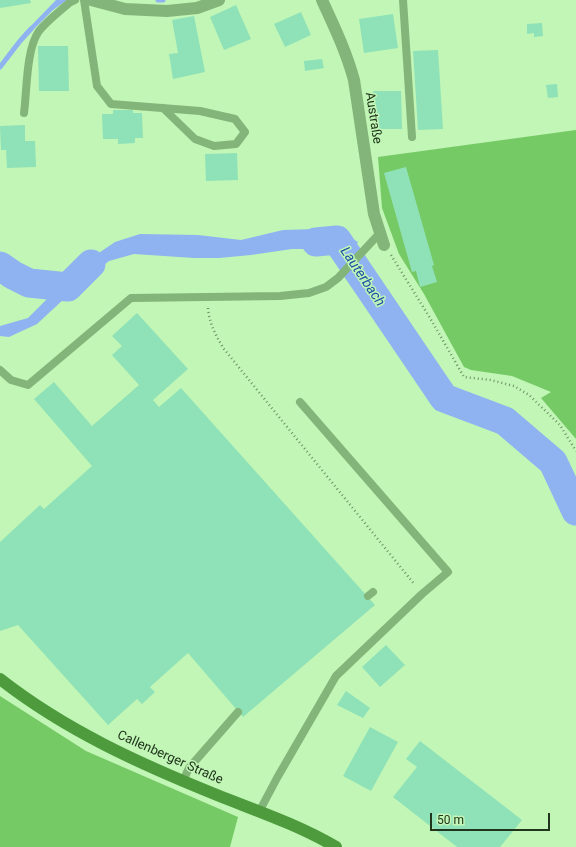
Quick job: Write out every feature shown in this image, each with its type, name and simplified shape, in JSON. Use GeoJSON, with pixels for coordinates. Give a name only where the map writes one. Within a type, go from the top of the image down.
{"type":"FeatureCollection","features":[{"type":"Feature","properties":{"kind":"street"},"geometry":{"type":"LineString","coordinates":[[91,0],[125,9],[167,11],[197,8],[219,0]]}},
{"type":"Feature","properties":{"kind":"street","name":"Austraße"},"geometry":{"type":"LineString","coordinates":[[322,0],[349,60],[354,80],[374,214],[382,239]]}},
{"type":"Feature","properties":{"kind":"street","name":"Callenberger Straße"},"geometry":{"type":"LineString","coordinates":[[0,680],[25,699],[83,734],[183,781],[297,827],[336,847]]}},
{"type":"Feature","properties":{"kind":"lane"},"geometry":{"type":"LineString","coordinates":[[24,113],[30,52],[34,41],[40,31],[74,0]]}},
{"type":"Feature","properties":{"kind":"lane"},"geometry":{"type":"LineString","coordinates":[[84,0],[97,86],[111,104],[163,108],[200,111],[235,119],[245,132],[236,144],[214,146],[195,138],[163,108]]}},
{"type":"Feature","properties":{"kind":"lane"},"geometry":{"type":"LineString","coordinates":[[403,0],[412,137]]}},
{"type":"Feature","properties":{"kind":"lane"},"geometry":{"type":"LineString","coordinates":[[0,370],[11,380],[28,385],[131,298],[280,296],[309,293],[326,287],[338,278],[366,249],[382,239]]}},
{"type":"Feature","properties":{"kind":"lane"},"geometry":{"type":"LineString","coordinates":[[259,812],[336,676],[422,594],[448,572],[300,402]]}},
{"type":"Feature","properties":{"kind":"lane"},"geometry":{"type":"LineString","coordinates":[[183,781],[189,768],[238,712]]}},
{"type":"Feature","properties":{"kind":"path"},"geometry":{"type":"LineString","coordinates":[[382,239],[427,312],[464,377],[491,380],[514,386],[529,395],[560,425],[576,452]]}},
{"type":"Feature","properties":{"kind":"path"},"geometry":{"type":"LineString","coordinates":[[208,297],[208,317],[215,334],[224,349],[422,594]]}},
{"type":"Feature","properties":{"kind":"green space"},"geometry":{"type":"Polygon","coordinates":[[[576,130],[576,439],[541,398],[551,392],[512,376],[471,370],[464,367],[424,294],[399,254],[382,208],[378,157],[576,130]]]}},
{"type":"Feature","properties":{"kind":"green space"},"geometry":{"type":"Polygon","coordinates":[[[0,696],[86,751],[238,817],[230,847],[0,847],[0,696]]]}},
{"type":"Feature","properties":{"kind":"water"},"geometry":{"type":"Polygon","coordinates":[[[56,0],[67,0],[53,10],[28,35],[24,33],[56,0]]]}},
{"type":"Feature","properties":{"kind":"water"},"geometry":{"type":"Polygon","coordinates":[[[283,230],[337,230],[358,242],[345,258],[318,249],[292,249],[219,258],[134,254],[109,261],[79,285],[37,324],[9,337],[0,336],[0,326],[28,318],[81,265],[115,242],[140,234],[198,235],[241,240],[283,230]]]}},
{"type":"Feature","properties":{"kind":"water"},"geometry":{"type":"Polygon","coordinates":[[[483,405],[510,413],[530,425],[536,436],[517,440],[486,420],[475,415],[483,405]]]}},
{"type":"Feature","properties":{"kind":"building"},"geometry":{"type":"Polygon","coordinates":[[[0,0],[30,0],[31,3],[0,8],[0,0]]]}},
{"type":"Feature","properties":{"kind":"building"},"geometry":{"type":"Polygon","coordinates":[[[236,5],[251,39],[224,50],[210,17],[236,5]]]}},
{"type":"Feature","properties":{"kind":"building"},"geometry":{"type":"Polygon","coordinates":[[[301,12],[311,35],[285,47],[274,24],[301,12]]]}},
{"type":"Feature","properties":{"kind":"building"},"geometry":{"type":"Polygon","coordinates":[[[393,14],[398,48],[364,53],[359,19],[393,14]]]}},
{"type":"Feature","properties":{"kind":"building"},"geometry":{"type":"Polygon","coordinates":[[[194,16],[205,72],[173,79],[169,54],[178,53],[172,20],[194,16]]]}},
{"type":"Feature","properties":{"kind":"building"},"geometry":{"type":"Polygon","coordinates":[[[542,23],[543,36],[534,37],[534,33],[527,34],[527,24],[542,23]]]}},
{"type":"Feature","properties":{"kind":"building"},"geometry":{"type":"Polygon","coordinates":[[[38,46],[68,46],[69,91],[39,91],[38,46]]]}},
{"type":"Feature","properties":{"kind":"building"},"geometry":{"type":"Polygon","coordinates":[[[438,50],[443,129],[418,130],[413,51],[438,50]]]}},
{"type":"Feature","properties":{"kind":"building"},"geometry":{"type":"Polygon","coordinates":[[[322,59],[324,68],[305,71],[304,61],[322,59]]]}},
{"type":"Feature","properties":{"kind":"building"},"geometry":{"type":"Polygon","coordinates":[[[557,84],[558,97],[548,98],[546,85],[557,84]]]}},
{"type":"Feature","properties":{"kind":"building"},"geometry":{"type":"Polygon","coordinates":[[[373,91],[401,91],[402,129],[374,129],[373,91]]]}},
{"type":"Feature","properties":{"kind":"building"},"geometry":{"type":"Polygon","coordinates":[[[113,110],[133,110],[133,113],[142,113],[143,138],[135,138],[135,143],[118,144],[118,139],[103,139],[102,114],[113,114],[113,110]]]}},
{"type":"Feature","properties":{"kind":"building"},"geometry":{"type":"Polygon","coordinates":[[[25,125],[25,141],[35,141],[36,167],[7,168],[6,150],[1,150],[0,126],[25,125]]]}},
{"type":"Feature","properties":{"kind":"building"},"geometry":{"type":"Polygon","coordinates":[[[237,153],[238,180],[206,181],[205,154],[237,153]]]}},
{"type":"Feature","properties":{"kind":"building"},"geometry":{"type":"Polygon","coordinates":[[[406,167],[434,265],[432,266],[437,282],[420,287],[416,271],[412,272],[384,173],[406,167]]]}},
{"type":"Feature","properties":{"kind":"building"},"geometry":{"type":"Polygon","coordinates":[[[137,313],[188,369],[153,400],[159,407],[181,388],[375,605],[243,717],[188,653],[150,687],[155,692],[142,704],[137,699],[108,725],[18,625],[0,631],[0,542],[40,505],[44,509],[92,466],[34,399],[54,382],[92,426],[139,385],[112,355],[122,346],[112,336],[137,313]]]}},
{"type":"Feature","properties":{"kind":"building"},"geometry":{"type":"Polygon","coordinates":[[[386,645],[405,665],[380,687],[362,667],[386,645]]]}},
{"type":"Feature","properties":{"kind":"building"},"geometry":{"type":"Polygon","coordinates":[[[346,691],[370,708],[363,718],[337,705],[346,691]]]}},
{"type":"Feature","properties":{"kind":"building"},"geometry":{"type":"Polygon","coordinates":[[[370,727],[398,742],[371,791],[343,776],[370,727]]]}},
{"type":"Feature","properties":{"kind":"building"},"geometry":{"type":"Polygon","coordinates":[[[420,741],[522,820],[500,847],[457,847],[393,797],[417,767],[406,759],[420,741]]]}},
{"type":"Feature","properties":{"kind":"waterway"},"geometry":{"type":"LineString","coordinates":[[158,0],[163,0]]}},
{"type":"Feature","properties":{"kind":"waterway"},"geometry":{"type":"LineString","coordinates":[[0,67],[31,29]]}},
{"type":"Feature","properties":{"kind":"waterway","name":"Lauterbach"},"geometry":{"type":"LineString","coordinates":[[316,242],[337,240],[444,398],[505,421],[553,462],[576,511]]}},
{"type":"Feature","properties":{"kind":"waterway","name":"Lauterbach"},"geometry":{"type":"LineString","coordinates":[[0,266],[29,283],[68,287],[91,264]]}}]}
